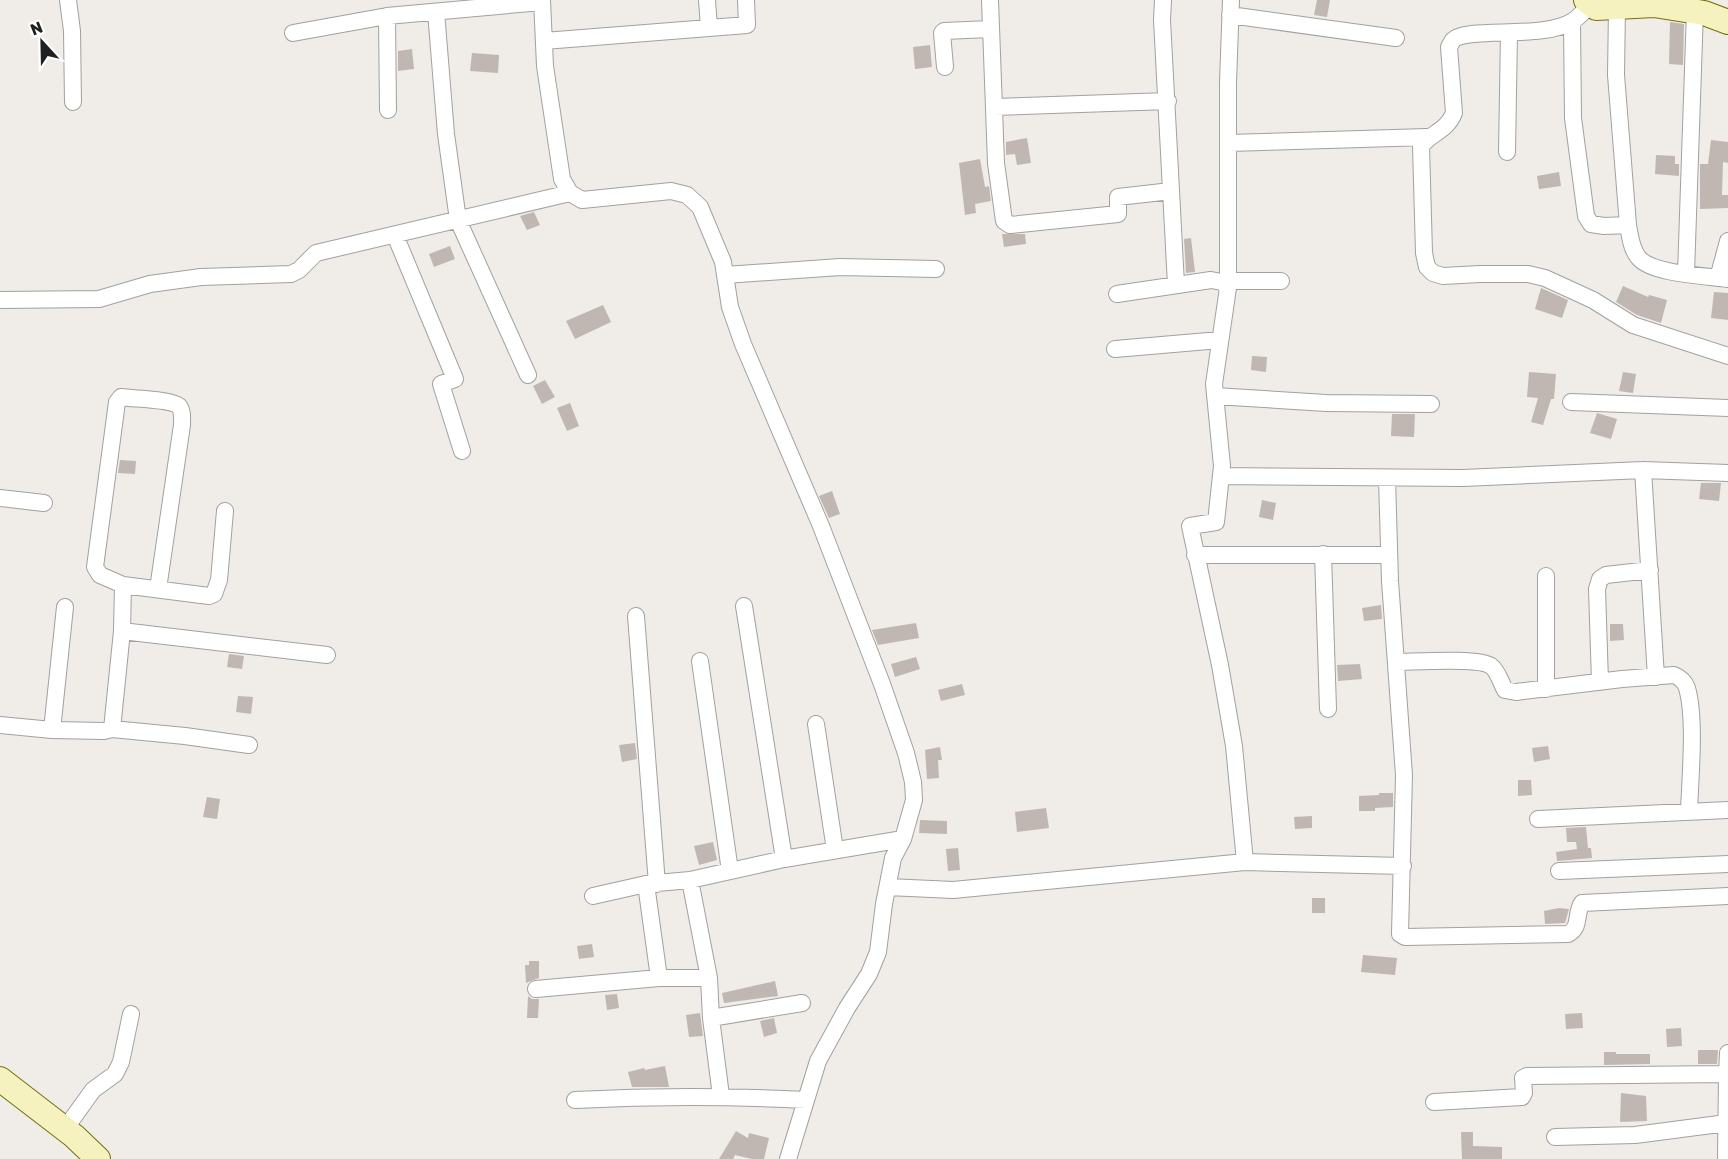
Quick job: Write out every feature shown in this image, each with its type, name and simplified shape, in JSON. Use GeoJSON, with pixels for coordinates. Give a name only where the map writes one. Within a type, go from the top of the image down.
{"type":"FeatureCollection","features":[{"type":"Feature","properties":{"kind":"street"},"geometry":{"type":"LineString","coordinates":[[68,0],[72,31],[73,102]]}},
{"type":"Feature","properties":{"kind":"street"},"geometry":{"type":"LineString","coordinates":[[707,0],[709,28]]}},
{"type":"Feature","properties":{"kind":"street"},"geometry":{"type":"LineString","coordinates":[[544,41],[747,25],[746,0]]}},
{"type":"Feature","properties":{"kind":"street"},"geometry":{"type":"LineString","coordinates":[[990,0],[996,163],[1004,221],[1010,225],[1118,214],[1118,196],[1172,191]]}},
{"type":"Feature","properties":{"kind":"street"},"geometry":{"type":"LineString","coordinates":[[1163,0],[1162,20],[1176,285]]}},
{"type":"Feature","properties":{"kind":"street"},"geometry":{"type":"LineString","coordinates":[[293,33],[387,16],[542,1],[545,66],[556,147],[562,179],[570,193],[582,200],[671,191],[687,195],[700,207],[723,262],[730,307],[743,344],[821,526],[882,684],[906,753],[913,782],[914,800],[910,820],[893,858],[878,952],[869,974],[818,1061],[788,1159]]}},
{"type":"Feature","properties":{"kind":"street"},"geometry":{"type":"LineString","coordinates":[[1728,22],[1695,11],[1654,6],[1603,9],[1588,2],[1572,22],[1539,31],[1464,35],[1453,40],[1449,47],[1454,113],[1449,123],[1428,137],[1421,146],[1424,242],[1427,267],[1433,273],[1443,276],[1528,274],[1545,278],[1593,300],[1633,325],[1728,356]]}},
{"type":"Feature","properties":{"kind":"street"},"geometry":{"type":"LineString","coordinates":[[1245,862],[1234,746],[1220,665],[1190,526],[1216,522],[1222,466],[1214,384],[1228,284],[1231,8],[1396,38]]}},
{"type":"Feature","properties":{"kind":"street"},"geometry":{"type":"LineString","coordinates":[[1617,8],[1616,75],[1628,225],[1632,245],[1638,258],[1654,268],[1723,279],[1728,241]]}},
{"type":"Feature","properties":{"kind":"street"},"geometry":{"type":"LineString","coordinates":[[1686,273],[1695,11]]}},
{"type":"Feature","properties":{"kind":"street"},"geometry":{"type":"LineString","coordinates":[[436,12],[446,134],[458,220],[528,375]]}},
{"type":"Feature","properties":{"kind":"street"},"geometry":{"type":"LineString","coordinates":[[387,16],[388,110]]}},
{"type":"Feature","properties":{"kind":"street"},"geometry":{"type":"LineString","coordinates":[[1572,22],[1573,118],[1586,216],[1590,224],[1628,225]]}},
{"type":"Feature","properties":{"kind":"street"},"geometry":{"type":"LineString","coordinates":[[945,67],[942,33],[944,31],[990,29]]}},
{"type":"Feature","properties":{"kind":"street"},"geometry":{"type":"LineString","coordinates":[[1507,152],[1509,33]]}},
{"type":"Feature","properties":{"kind":"street"},"geometry":{"type":"LineString","coordinates":[[994,107],[1168,101]]}},
{"type":"Feature","properties":{"kind":"street"},"geometry":{"type":"LineString","coordinates":[[1228,143],[1428,137]]}},
{"type":"Feature","properties":{"kind":"street"},"geometry":{"type":"LineString","coordinates":[[0,300],[99,299],[150,284],[201,277],[291,274],[299,270],[316,253],[570,193]]}},
{"type":"Feature","properties":{"kind":"street"},"geometry":{"type":"LineString","coordinates":[[395,235],[455,379],[441,384],[462,452]]}},
{"type":"Feature","properties":{"kind":"street"},"geometry":{"type":"LineString","coordinates":[[725,275],[840,267],[936,269]]}},
{"type":"Feature","properties":{"kind":"street"},"geometry":{"type":"LineString","coordinates":[[1117,294],[1211,280],[1228,284],[1281,281]]}},
{"type":"Feature","properties":{"kind":"street"},"geometry":{"type":"LineString","coordinates":[[1115,349],[1220,340]]}},
{"type":"Feature","properties":{"kind":"street"},"geometry":{"type":"LineString","coordinates":[[1215,396],[1326,403],[1431,405]]}},
{"type":"Feature","properties":{"kind":"street"},"geometry":{"type":"LineString","coordinates":[[158,589],[182,425],[181,410],[177,405],[169,402],[121,397],[117,402],[94,567],[100,575],[123,585],[209,596],[214,594],[219,580],[225,511]]}},
{"type":"Feature","properties":{"kind":"street"},"geometry":{"type":"LineString","coordinates":[[1571,402],[1728,408]]}},
{"type":"Feature","properties":{"kind":"street"},"geometry":{"type":"LineString","coordinates":[[1221,476],[1463,478],[1643,470],[1728,472]]}},
{"type":"Feature","properties":{"kind":"street"},"geometry":{"type":"LineString","coordinates":[[1643,470],[1656,677]]}},
{"type":"Feature","properties":{"kind":"street"},"geometry":{"type":"LineString","coordinates":[[1387,478],[1389,555],[1404,775],[1400,932],[1402,936],[1568,934],[1574,931],[1582,903],[1728,896]]}},
{"type":"Feature","properties":{"kind":"street"},"geometry":{"type":"LineString","coordinates":[[0,498],[44,503]]}},
{"type":"Feature","properties":{"kind":"street"},"geometry":{"type":"LineString","coordinates":[[1323,554],[1328,709]]}},
{"type":"Feature","properties":{"kind":"street"},"geometry":{"type":"LineString","coordinates":[[1195,555],[1389,555]]}},
{"type":"Feature","properties":{"kind":"street"},"geometry":{"type":"LineString","coordinates":[[1600,682],[1597,589],[1600,579],[1606,575],[1650,570]]}},
{"type":"Feature","properties":{"kind":"street"},"geometry":{"type":"LineString","coordinates":[[1546,576],[1546,689]]}},
{"type":"Feature","properties":{"kind":"street"},"geometry":{"type":"LineString","coordinates":[[112,729],[122,631],[123,585]]}},
{"type":"Feature","properties":{"kind":"street"},"geometry":{"type":"LineString","coordinates":[[744,606],[784,859]]}},
{"type":"Feature","properties":{"kind":"street"},"geometry":{"type":"LineString","coordinates":[[52,730],[65,608]]}},
{"type":"Feature","properties":{"kind":"street"},"geometry":{"type":"LineString","coordinates":[[636,616],[651,884],[659,978]]}},
{"type":"Feature","properties":{"kind":"street"},"geometry":{"type":"LineString","coordinates":[[122,631],[327,655]]}},
{"type":"Feature","properties":{"kind":"street"},"geometry":{"type":"LineString","coordinates":[[700,661],[730,871]]}},
{"type":"Feature","properties":{"kind":"street"},"geometry":{"type":"LineString","coordinates":[[1396,662],[1485,663],[1491,666],[1505,690],[1516,692],[1674,675],[1682,679],[1687,687],[1691,715],[1689,812]]}},
{"type":"Feature","properties":{"kind":"street"},"geometry":{"type":"LineString","coordinates":[[816,724],[835,849]]}},
{"type":"Feature","properties":{"kind":"street"},"geometry":{"type":"LineString","coordinates":[[0,725],[52,730],[104,731],[112,729],[249,745]]}},
{"type":"Feature","properties":{"kind":"street"},"geometry":{"type":"LineString","coordinates":[[1538,819],[1728,810]]}},
{"type":"Feature","properties":{"kind":"street"},"geometry":{"type":"LineString","coordinates":[[593,896],[651,884],[690,880],[835,849],[903,839]]}},
{"type":"Feature","properties":{"kind":"street"},"geometry":{"type":"LineString","coordinates":[[888,887],[953,890],[1245,862],[1323,862],[1402,866]]}},
{"type":"Feature","properties":{"kind":"street"},"geometry":{"type":"LineString","coordinates":[[1559,871],[1728,864]]}},
{"type":"Feature","properties":{"kind":"street"},"geometry":{"type":"LineString","coordinates":[[690,880],[709,978],[711,1018],[722,1096]]}},
{"type":"Feature","properties":{"kind":"street"},"geometry":{"type":"LineString","coordinates":[[536,989],[659,978],[709,978]]}},
{"type":"Feature","properties":{"kind":"street"},"geometry":{"type":"LineString","coordinates":[[711,1018],[802,1003]]}},
{"type":"Feature","properties":{"kind":"street"},"geometry":{"type":"LineString","coordinates":[[65,1129],[93,1090],[115,1074],[121,1062],[131,1014]]}},
{"type":"Feature","properties":{"kind":"street"},"geometry":{"type":"LineString","coordinates":[[1726,1159],[1728,1053]]}},
{"type":"Feature","properties":{"kind":"street"},"geometry":{"type":"LineString","coordinates":[[1434,1102],[1522,1097],[1523,1078],[1527,1076],[1727,1074]]}},
{"type":"Feature","properties":{"kind":"street"},"geometry":{"type":"LineString","coordinates":[[0,1079],[65,1129],[98,1159]]}},
{"type":"Feature","properties":{"kind":"street"},"geometry":{"type":"LineString","coordinates":[[575,1100],[722,1096],[806,1100]]}},
{"type":"Feature","properties":{"kind":"street"},"geometry":{"type":"LineString","coordinates":[[1555,1137],[1635,1135],[1727,1124]]}},
{"type":"Feature","properties":{"kind":"building"},"geometry":{"type":"Polygon","coordinates":[[[1317,0],[1330,0],[1327,17],[1314,15],[1317,0]]]}},
{"type":"Feature","properties":{"kind":"building"},"geometry":{"type":"Polygon","coordinates":[[[1670,22],[1684,24],[1683,65],[1669,64],[1670,22]]]}},
{"type":"Feature","properties":{"kind":"building"},"geometry":{"type":"Polygon","coordinates":[[[930,45],[932,67],[915,69],[913,47],[930,45]]]}},
{"type":"Feature","properties":{"kind":"building"},"geometry":{"type":"Polygon","coordinates":[[[412,49],[414,69],[398,71],[398,51],[412,49]]]}},
{"type":"Feature","properties":{"kind":"building"},"geometry":{"type":"Polygon","coordinates":[[[472,53],[499,55],[498,73],[470,71],[472,53]]]}},
{"type":"Feature","properties":{"kind":"building"},"geometry":{"type":"Polygon","coordinates":[[[1027,138],[1031,163],[1017,165],[1015,154],[1006,155],[1006,142],[1027,138]]]}},
{"type":"Feature","properties":{"kind":"building"},"geometry":{"type":"Polygon","coordinates":[[[1711,140],[1728,142],[1728,163],[1723,162],[1722,195],[1728,195],[1728,208],[1700,209],[1700,164],[1708,164],[1711,140]]]}},
{"type":"Feature","properties":{"kind":"building"},"geometry":{"type":"Polygon","coordinates":[[[1656,155],[1675,156],[1675,164],[1679,164],[1679,176],[1655,174],[1656,155]]]}},
{"type":"Feature","properties":{"kind":"building"},"geometry":{"type":"Polygon","coordinates":[[[980,159],[985,187],[989,186],[991,201],[975,204],[976,213],[965,215],[959,163],[980,159]]]}},
{"type":"Feature","properties":{"kind":"building"},"geometry":{"type":"Polygon","coordinates":[[[1559,172],[1561,186],[1539,189],[1537,176],[1559,172]]]}},
{"type":"Feature","properties":{"kind":"building"},"geometry":{"type":"Polygon","coordinates":[[[534,212],[540,225],[527,230],[520,216],[534,212]]]}},
{"type":"Feature","properties":{"kind":"building"},"geometry":{"type":"Polygon","coordinates":[[[1002,234],[1025,234],[1026,244],[1004,247],[1002,234]]]}},
{"type":"Feature","properties":{"kind":"building"},"geometry":{"type":"Polygon","coordinates":[[[1191,238],[1195,272],[1186,273],[1184,239],[1191,238]]]}},
{"type":"Feature","properties":{"kind":"building"},"geometry":{"type":"Polygon","coordinates":[[[450,246],[455,259],[434,267],[429,254],[450,246]]]}},
{"type":"Feature","properties":{"kind":"building"},"geometry":{"type":"Polygon","coordinates":[[[1623,286],[1648,297],[1649,295],[1667,300],[1661,323],[1637,315],[1616,302],[1623,286]]]}},
{"type":"Feature","properties":{"kind":"building"},"geometry":{"type":"Polygon","coordinates":[[[1541,288],[1568,300],[1562,318],[1535,309],[1541,288]]]}},
{"type":"Feature","properties":{"kind":"building"},"geometry":{"type":"Polygon","coordinates":[[[1714,292],[1728,293],[1728,320],[1711,318],[1714,292]]]}},
{"type":"Feature","properties":{"kind":"building"},"geometry":{"type":"Polygon","coordinates":[[[603,305],[611,322],[575,339],[566,321],[603,305]]]}},
{"type":"Feature","properties":{"kind":"building"},"geometry":{"type":"Polygon","coordinates":[[[1252,356],[1267,357],[1266,372],[1251,370],[1252,356]]]}},
{"type":"Feature","properties":{"kind":"building"},"geometry":{"type":"Polygon","coordinates":[[[1529,372],[1556,374],[1554,399],[1551,399],[1543,425],[1531,422],[1538,398],[1527,397],[1529,372]]]}},
{"type":"Feature","properties":{"kind":"building"},"geometry":{"type":"Polygon","coordinates":[[[1623,372],[1636,374],[1633,393],[1619,391],[1623,372]]]}},
{"type":"Feature","properties":{"kind":"building"},"geometry":{"type":"Polygon","coordinates":[[[545,380],[555,397],[542,404],[533,386],[545,380]]]}},
{"type":"Feature","properties":{"kind":"building"},"geometry":{"type":"Polygon","coordinates":[[[570,403],[579,426],[567,431],[557,408],[570,403]]]}},
{"type":"Feature","properties":{"kind":"building"},"geometry":{"type":"Polygon","coordinates":[[[1597,413],[1617,419],[1611,439],[1590,433],[1597,413]]]}},
{"type":"Feature","properties":{"kind":"building"},"geometry":{"type":"Polygon","coordinates":[[[1392,414],[1415,414],[1414,437],[1391,436],[1392,414]]]}},
{"type":"Feature","properties":{"kind":"building"},"geometry":{"type":"Polygon","coordinates":[[[120,460],[136,461],[135,474],[118,473],[120,460]]]}},
{"type":"Feature","properties":{"kind":"building"},"geometry":{"type":"Polygon","coordinates":[[[1701,483],[1721,483],[1719,501],[1699,499],[1701,483]]]}},
{"type":"Feature","properties":{"kind":"building"},"geometry":{"type":"Polygon","coordinates":[[[832,491],[840,514],[829,518],[819,496],[832,491]]]}},
{"type":"Feature","properties":{"kind":"building"},"geometry":{"type":"Polygon","coordinates":[[[1262,500],[1276,503],[1273,520],[1259,517],[1262,500]]]}},
{"type":"Feature","properties":{"kind":"building"},"geometry":{"type":"Polygon","coordinates":[[[1381,605],[1382,619],[1364,621],[1362,608],[1381,605]]]}},
{"type":"Feature","properties":{"kind":"building"},"geometry":{"type":"Polygon","coordinates":[[[916,623],[919,638],[878,645],[872,630],[916,623]]]}},
{"type":"Feature","properties":{"kind":"building"},"geometry":{"type":"Polygon","coordinates":[[[1610,624],[1623,624],[1624,640],[1610,641],[1610,624]]]}},
{"type":"Feature","properties":{"kind":"building"},"geometry":{"type":"Polygon","coordinates":[[[229,654],[244,656],[242,669],[227,667],[229,654]]]}},
{"type":"Feature","properties":{"kind":"building"},"geometry":{"type":"Polygon","coordinates":[[[916,657],[920,669],[895,677],[891,664],[916,657]]]}},
{"type":"Feature","properties":{"kind":"building"},"geometry":{"type":"Polygon","coordinates":[[[1360,664],[1362,679],[1338,681],[1337,665],[1360,664]]]}},
{"type":"Feature","properties":{"kind":"building"},"geometry":{"type":"Polygon","coordinates":[[[962,684],[965,695],[941,701],[938,690],[962,684]]]}},
{"type":"Feature","properties":{"kind":"building"},"geometry":{"type":"Polygon","coordinates":[[[238,696],[253,697],[251,714],[236,712],[238,696]]]}},
{"type":"Feature","properties":{"kind":"building"},"geometry":{"type":"Polygon","coordinates":[[[635,743],[637,759],[622,762],[619,745],[635,743]]]}},
{"type":"Feature","properties":{"kind":"building"},"geometry":{"type":"Polygon","coordinates":[[[1548,746],[1550,759],[1534,762],[1532,748],[1548,746]]]}},
{"type":"Feature","properties":{"kind":"building"},"geometry":{"type":"Polygon","coordinates":[[[940,747],[942,760],[938,760],[939,778],[927,779],[925,750],[940,747]]]}},
{"type":"Feature","properties":{"kind":"building"},"geometry":{"type":"Polygon","coordinates":[[[1518,780],[1531,780],[1532,795],[1518,796],[1518,780]]]}},
{"type":"Feature","properties":{"kind":"building"},"geometry":{"type":"Polygon","coordinates":[[[1379,793],[1393,793],[1393,807],[1375,808],[1375,811],[1359,811],[1359,796],[1379,795],[1379,793]]]}},
{"type":"Feature","properties":{"kind":"building"},"geometry":{"type":"Polygon","coordinates":[[[207,797],[220,799],[217,819],[203,817],[207,797]]]}},
{"type":"Feature","properties":{"kind":"building"},"geometry":{"type":"Polygon","coordinates":[[[1046,808],[1049,828],[1017,832],[1015,812],[1046,808]]]}},
{"type":"Feature","properties":{"kind":"building"},"geometry":{"type":"Polygon","coordinates":[[[1312,816],[1312,828],[1295,829],[1294,817],[1312,816]]]}},
{"type":"Feature","properties":{"kind":"building"},"geometry":{"type":"Polygon","coordinates":[[[920,820],[947,821],[947,834],[919,833],[920,820]]]}},
{"type":"Feature","properties":{"kind":"building"},"geometry":{"type":"Polygon","coordinates":[[[1586,827],[1588,848],[1591,848],[1592,858],[1557,861],[1556,852],[1577,849],[1576,842],[1567,842],[1566,828],[1586,827]]]}},
{"type":"Feature","properties":{"kind":"building"},"geometry":{"type":"Polygon","coordinates":[[[713,842],[717,860],[699,865],[694,846],[713,842]]]}},
{"type":"Feature","properties":{"kind":"building"},"geometry":{"type":"Polygon","coordinates":[[[958,848],[960,870],[948,871],[946,849],[958,848]]]}},
{"type":"Feature","properties":{"kind":"building"},"geometry":{"type":"Polygon","coordinates":[[[1312,898],[1325,898],[1325,913],[1312,913],[1312,898]]]}},
{"type":"Feature","properties":{"kind":"building"},"geometry":{"type":"Polygon","coordinates":[[[1569,909],[1565,923],[1545,924],[1544,911],[1569,909]]]}},
{"type":"Feature","properties":{"kind":"building"},"geometry":{"type":"Polygon","coordinates":[[[592,944],[594,957],[579,959],[577,946],[592,944]]]}},
{"type":"Feature","properties":{"kind":"building"},"geometry":{"type":"Polygon","coordinates":[[[1363,955],[1397,958],[1395,975],[1361,972],[1363,955]]]}},
{"type":"Feature","properties":{"kind":"building"},"geometry":{"type":"Polygon","coordinates":[[[529,961],[539,961],[539,978],[526,983],[525,965],[529,965],[529,961]]]}},
{"type":"Feature","properties":{"kind":"building"},"geometry":{"type":"Polygon","coordinates":[[[775,981],[778,996],[724,1003],[722,993],[775,981]]]}},
{"type":"Feature","properties":{"kind":"building"},"geometry":{"type":"Polygon","coordinates":[[[617,994],[619,1008],[607,1010],[605,995],[617,994]]]}},
{"type":"Feature","properties":{"kind":"building"},"geometry":{"type":"Polygon","coordinates":[[[528,996],[532,999],[539,999],[538,1018],[527,1018],[528,996]]]}},
{"type":"Feature","properties":{"kind":"building"},"geometry":{"type":"Polygon","coordinates":[[[700,1013],[703,1036],[689,1037],[686,1015],[700,1013]]]}},
{"type":"Feature","properties":{"kind":"building"},"geometry":{"type":"Polygon","coordinates":[[[1582,1013],[1583,1028],[1566,1029],[1565,1014],[1582,1013]]]}},
{"type":"Feature","properties":{"kind":"building"},"geometry":{"type":"Polygon","coordinates":[[[774,1018],[777,1033],[764,1037],[760,1021],[774,1018]]]}},
{"type":"Feature","properties":{"kind":"building"},"geometry":{"type":"Polygon","coordinates":[[[1681,1028],[1682,1046],[1667,1047],[1666,1029],[1681,1028]]]}},
{"type":"Feature","properties":{"kind":"building"},"geometry":{"type":"Polygon","coordinates":[[[1698,1050],[1718,1050],[1717,1064],[1698,1064],[1698,1050]]]}},
{"type":"Feature","properties":{"kind":"building"},"geometry":{"type":"Polygon","coordinates":[[[1604,1052],[1650,1054],[1650,1064],[1604,1065],[1604,1052]]]}},
{"type":"Feature","properties":{"kind":"building"},"geometry":{"type":"Polygon","coordinates":[[[665,1066],[669,1087],[632,1087],[628,1072],[665,1066]]]}},
{"type":"Feature","properties":{"kind":"building"},"geometry":{"type":"Polygon","coordinates":[[[1621,1093],[1646,1096],[1647,1121],[1620,1122],[1621,1093]]]}},
{"type":"Feature","properties":{"kind":"building"},"geometry":{"type":"Polygon","coordinates":[[[736,1131],[748,1138],[749,1133],[769,1138],[764,1159],[735,1155],[733,1159],[719,1159],[736,1131]]]}},
{"type":"Feature","properties":{"kind":"building"},"geometry":{"type":"Polygon","coordinates":[[[1461,1132],[1473,1132],[1473,1146],[1502,1147],[1502,1159],[1462,1159],[1461,1132]]]}}]}
